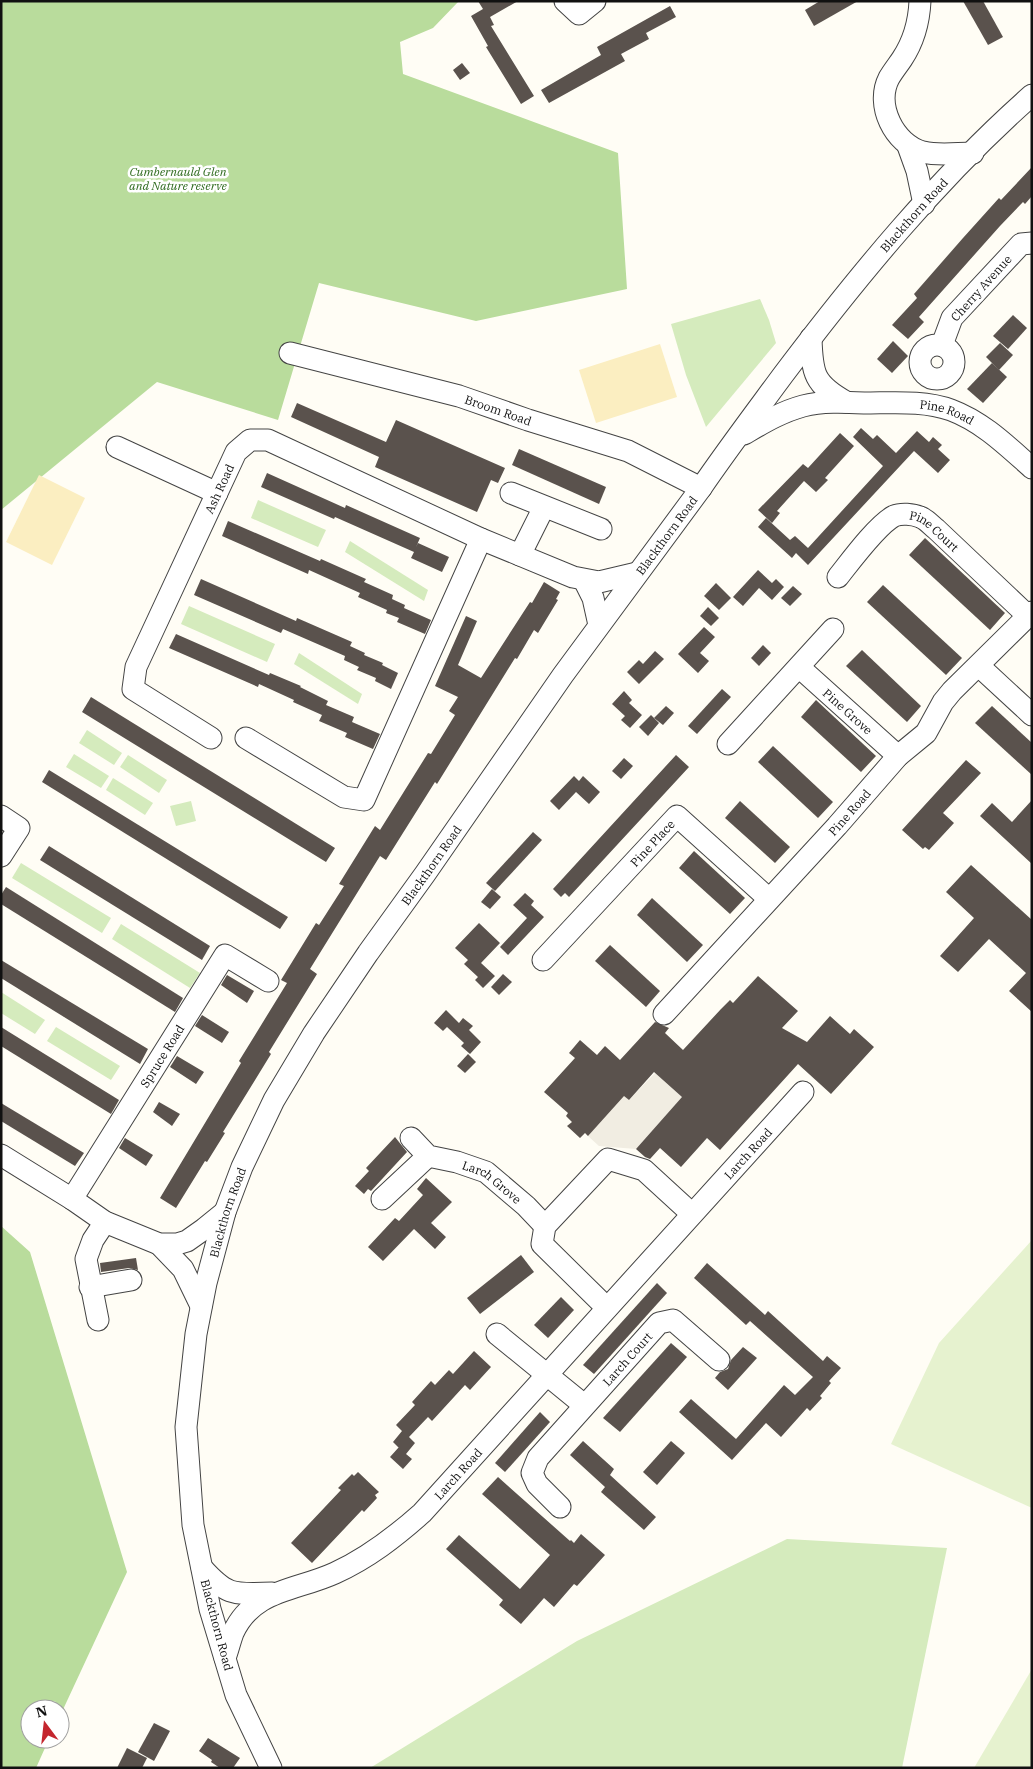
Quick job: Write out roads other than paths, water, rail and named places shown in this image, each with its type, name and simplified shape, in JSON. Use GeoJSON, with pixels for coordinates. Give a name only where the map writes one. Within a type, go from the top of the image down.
{"type":"FeatureCollection","features":[{"type":"Feature","properties":{"kind":"street"},"geometry":{"type":"LineString","coordinates":[[565,1],[579,14],[595,1]]}},
{"type":"Feature","properties":{"kind":"street"},"geometry":{"type":"LineString","coordinates":[[920,1],[920,19],[914,40],[889,78],[885,89],[884,102],[886,113],[897,134],[908,146],[917,171],[924,204]]}},
{"type":"Feature","properties":{"kind":"street","name":"Blackthorn Road"},"geometry":{"type":"LineString","coordinates":[[271,1768],[236,1695],[210,1609],[193,1525],[186,1427],[196,1334],[201,1306],[225,1212],[242,1167],[274,1100],[314,1032],[484,786],[735,440],[811,338],[874,260],[973,153],[1032,96]]}},
{"type":"Feature","properties":{"kind":"street"},"geometry":{"type":"LineString","coordinates":[[908,146],[932,154],[973,153]]}},
{"type":"Feature","properties":{"kind":"street","name":"Cherry Avenue"},"geometry":{"type":"LineString","coordinates":[[942,345],[952,318],[1021,244],[1032,243]]}},
{"type":"Feature","properties":{"kind":"street"},"geometry":{"type":"LineString","coordinates":[[811,338],[812,358],[819,382],[831,394],[846,402]]}},
{"type":"Feature","properties":{"kind":"street","name":"Broom Road"},"geometry":{"type":"LineString","coordinates":[[290,354],[459,396],[628,451],[701,488]]}},
{"type":"Feature","properties":{"kind":"street","name":"Pine Road"},"geometry":{"type":"LineString","coordinates":[[735,440],[765,421],[805,405],[846,402],[910,403],[950,410],[967,418],[990,431],[1032,468]]}},
{"type":"Feature","properties":{"kind":"street","name":"Ash Road"},"geometry":{"type":"LineString","coordinates":[[211,738],[133,689],[136,667],[236,452],[250,440],[268,440],[481,539],[584,580],[599,582],[637,573]]}},
{"type":"Feature","properties":{"kind":"street"},"geometry":{"type":"LineString","coordinates":[[117,447],[217,493]]}},
{"type":"Feature","properties":{"kind":"street"},"geometry":{"type":"LineString","coordinates":[[511,493],[601,530]]}},
{"type":"Feature","properties":{"kind":"street"},"geometry":{"type":"LineString","coordinates":[[520,556],[544,507]]}},
{"type":"Feature","properties":{"kind":"street","name":"Pine Court"},"geometry":{"type":"LineString","coordinates":[[838,577],[886,522],[894,516],[911,514],[922,517],[1030,614]]}},
{"type":"Feature","properties":{"kind":"street"},"geometry":{"type":"LineString","coordinates":[[246,738],[344,797],[364,800],[481,539]]}},
{"type":"Feature","properties":{"kind":"street"},"geometry":{"type":"LineString","coordinates":[[584,580],[593,598],[599,625]]}},
{"type":"Feature","properties":{"kind":"street","name":"Pine Road"},"geometry":{"type":"LineString","coordinates":[[664,1014],[837,826],[898,756],[926,733],[943,702],[963,680],[1030,614]]}},
{"type":"Feature","properties":{"kind":"street"},"geometry":{"type":"LineString","coordinates":[[728,744],[833,630]]}},
{"type":"Feature","properties":{"kind":"street"},"geometry":{"type":"LineString","coordinates":[[979,666],[1032,715]]}},
{"type":"Feature","properties":{"kind":"street","name":"Pine Grove"},"geometry":{"type":"LineString","coordinates":[[799,667],[898,756]]}},
{"type":"Feature","properties":{"kind":"street"},"geometry":{"type":"LineString","coordinates":[[1,816],[18,828],[1,856]]}},
{"type":"Feature","properties":{"kind":"street","name":"Pine Place"},"geometry":{"type":"LineString","coordinates":[[543,960],[677,816],[769,899]]}},
{"type":"Feature","properties":{"kind":"street","name":"Spruce Road"},"geometry":{"type":"LineString","coordinates":[[72,1199],[225,955],[268,981]]}},
{"type":"Feature","properties":{"kind":"street","name":"Larch Road"},"geometry":{"type":"LineString","coordinates":[[225,1658],[233,1634],[242,1618],[256,1604],[274,1593],[334,1574],[394,1538],[422,1513],[803,1092]]}},
{"type":"Feature","properties":{"kind":"street"},"geometry":{"type":"LineString","coordinates":[[382,1199],[428,1156],[410,1138]]}},
{"type":"Feature","properties":{"kind":"street"},"geometry":{"type":"LineString","coordinates":[[1,1155],[106,1222],[158,1244],[183,1269],[201,1306]]}},
{"type":"Feature","properties":{"kind":"street","name":"Larch Grove"},"geometry":{"type":"LineString","coordinates":[[428,1156],[457,1162],[486,1172],[526,1206],[545,1226]]}},
{"type":"Feature","properties":{"kind":"street"},"geometry":{"type":"LineString","coordinates":[[607,1308],[542,1244],[545,1226],[608,1159],[644,1170],[692,1214]]}},
{"type":"Feature","properties":{"kind":"street"},"geometry":{"type":"LineString","coordinates":[[158,1244],[177,1244],[187,1241],[225,1212]]}},
{"type":"Feature","properties":{"kind":"street"},"geometry":{"type":"LineString","coordinates":[[98,1320],[86,1259],[93,1240],[106,1222]]}},
{"type":"Feature","properties":{"kind":"street"},"geometry":{"type":"LineString","coordinates":[[90,1287],[131,1280]]}},
{"type":"Feature","properties":{"kind":"street","name":"Larch Court"},"geometry":{"type":"LineString","coordinates":[[560,1507],[537,1484],[532,1473],[538,1458],[659,1323],[673,1320],[719,1360]]}},
{"type":"Feature","properties":{"kind":"street"},"geometry":{"type":"LineString","coordinates":[[496,1334],[584,1405]]}},
{"type":"Feature","properties":{"kind":"street","name":"Larch Road"},"geometry":{"type":"LineString","coordinates":[[202,1568],[216,1583],[230,1592],[243,1594],[274,1593]]}},
{"type":"Feature","properties":{"kind":"park label","name":"Cumbernauld Glen and Nature reserve"},"geometry":{"type":"Point","coordinates":[178,178]}}]}
